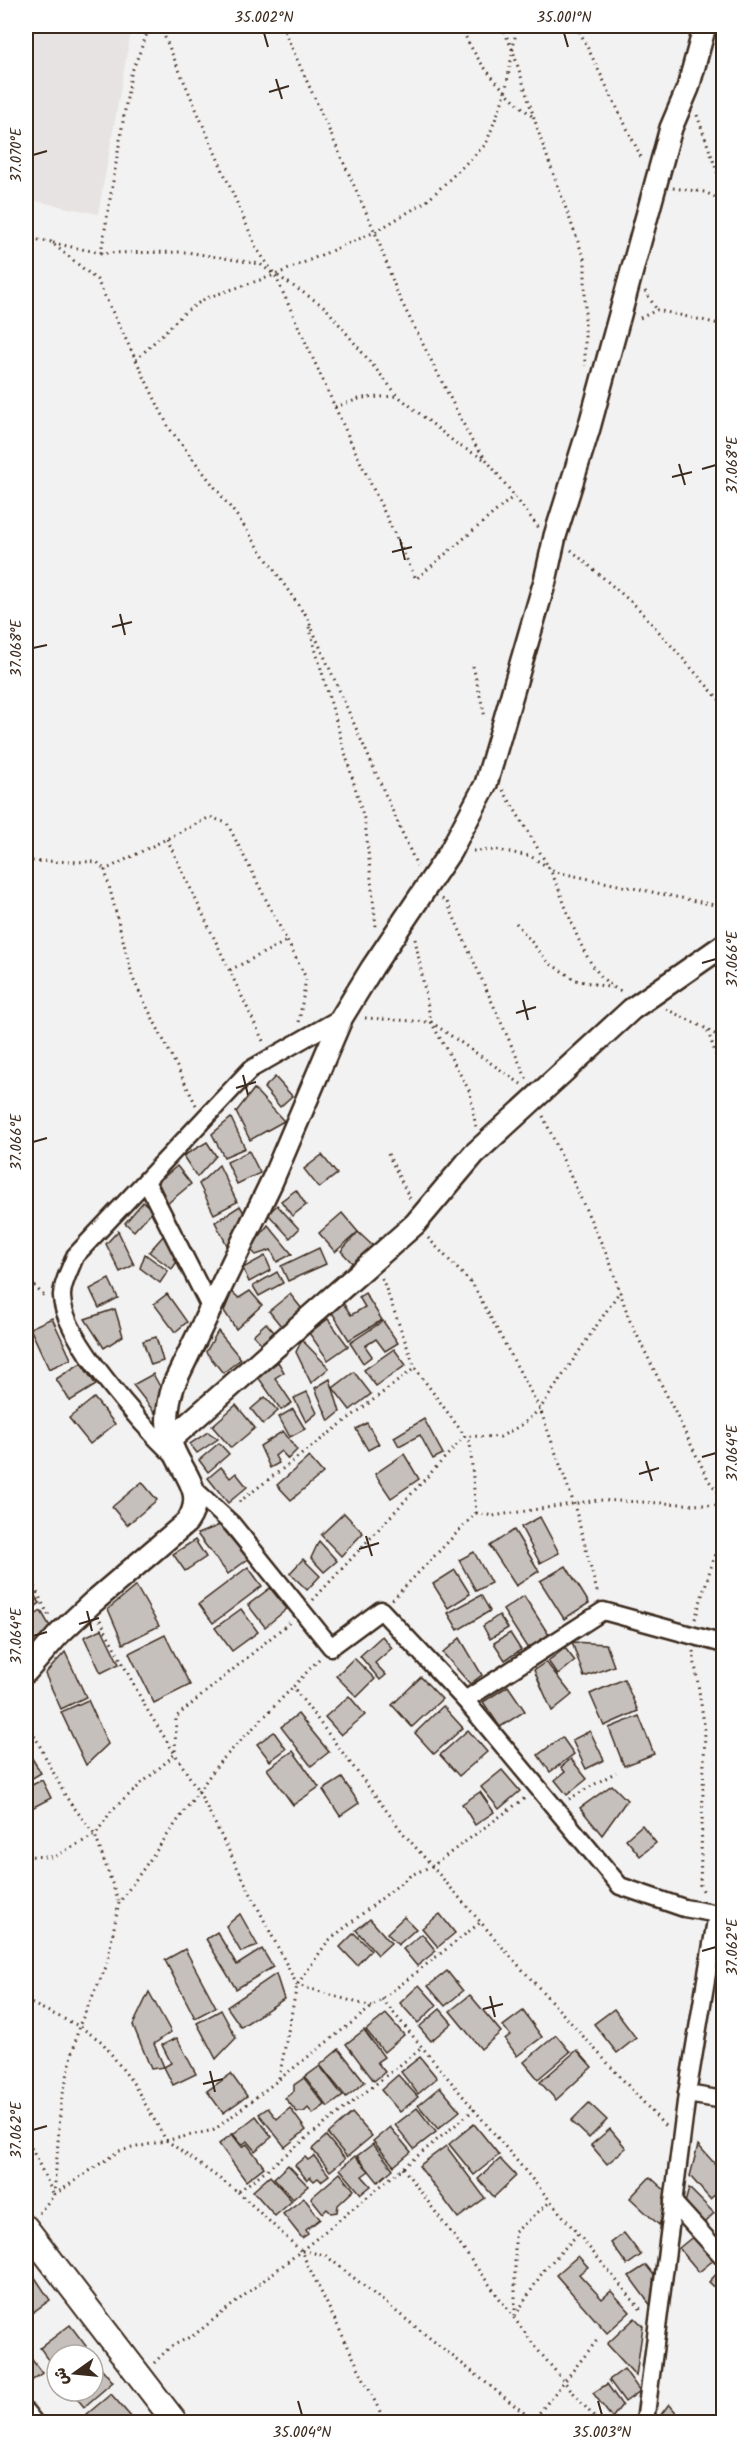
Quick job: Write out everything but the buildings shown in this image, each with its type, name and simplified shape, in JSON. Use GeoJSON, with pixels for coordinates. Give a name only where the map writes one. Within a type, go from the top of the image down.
{"type":"FeatureCollection","features":[{"type":"Feature","properties":{"kind":"main road"},"geometry":{"type":"LineString","coordinates":[[26,2228],[175,2422]]}},
{"type":"Feature","properties":{"kind":"street"},"geometry":{"type":"LineString","coordinates":[[645,2422],[687,2094],[720,1914],[684,1908],[620,1886],[465,1700],[381,1611],[331,1647],[232,1524],[194,1489],[170,1440],[168,1419],[174,1384],[272,1181],[342,1017],[450,852],[486,784],[495,761],[545,581],[555,536],[589,429],[671,128],[688,88],[705,26]]}},
{"type":"Feature","properties":{"kind":"street"},"geometry":{"type":"LineString","coordinates":[[170,1440],[415,1224],[479,1149],[632,1009],[723,945]]}},
{"type":"Feature","properties":{"kind":"street"},"geometry":{"type":"LineString","coordinates":[[179,1461],[132,1413],[106,1380],[66,1319],[62,1294],[75,1256],[251,1070],[342,1017]]}},
{"type":"Feature","properties":{"kind":"street"},"geometry":{"type":"LineString","coordinates":[[146,1181],[210,1307]]}},
{"type":"Feature","properties":{"kind":"street"},"geometry":{"type":"LineString","coordinates":[[26,1672],[92,1603],[187,1522],[195,1506],[194,1489]]}},
{"type":"Feature","properties":{"kind":"street"},"geometry":{"type":"LineString","coordinates":[[465,1700],[603,1611],[723,1644]]}},
{"type":"Feature","properties":{"kind":"street"},"geometry":{"type":"LineString","coordinates":[[687,2094],[723,2100]]}},
{"type":"Feature","properties":{"kind":"street"},"geometry":{"type":"LineString","coordinates":[[673,2202],[723,2258]]}},
{"type":"Feature","properties":{"kind":"street"},"geometry":{"type":"LineString","coordinates":[[26,2412],[34,2422]]}},
{"type":"Feature","properties":{"kind":"path"},"geometry":{"type":"LineString","coordinates":[[101,253],[131,74],[150,26]]}},
{"type":"Feature","properties":{"kind":"path"},"geometry":{"type":"LineString","coordinates":[[160,26],[257,249],[275,275],[416,579],[514,496]]}},
{"type":"Feature","properties":{"kind":"path"},"geometry":{"type":"LineString","coordinates":[[282,26],[375,232],[398,295],[471,441],[538,528],[555,536],[637,607],[723,705]]}},
{"type":"Feature","properties":{"kind":"path"},"geometry":{"type":"LineString","coordinates":[[460,26],[470,48],[505,94],[534,118]]}},
{"type":"Feature","properties":{"kind":"path"},"geometry":{"type":"LineString","coordinates":[[502,26],[513,51],[534,118],[585,261],[585,371]]}},
{"type":"Feature","properties":{"kind":"path"},"geometry":{"type":"LineString","coordinates":[[136,360],[185,312],[206,298],[275,275],[375,232],[428,201],[486,144],[505,94],[517,26]]}},
{"type":"Feature","properties":{"kind":"path"},"geometry":{"type":"LineString","coordinates":[[577,26],[655,186],[705,192],[723,202]]}},
{"type":"Feature","properties":{"kind":"path"},"geometry":{"type":"LineString","coordinates":[[688,88],[723,190]]}},
{"type":"Feature","properties":{"kind":"path"},"geometry":{"type":"LineString","coordinates":[[26,238],[101,253],[187,252],[260,264],[325,307],[398,396],[458,445],[486,460]]}},
{"type":"Feature","properties":{"kind":"path"},"geometry":{"type":"LineString","coordinates":[[51,242],[97,280],[169,428],[237,516],[305,613],[426,887],[447,902],[610,1262],[629,1319],[704,1471],[723,1498]]}},
{"type":"Feature","properties":{"kind":"path"},"geometry":{"type":"LineString","coordinates":[[616,328],[657,310],[723,325]]}},
{"type":"Feature","properties":{"kind":"path"},"geometry":{"type":"LineString","coordinates":[[335,407],[362,398],[398,396]]}},
{"type":"Feature","properties":{"kind":"path"},"geometry":{"type":"LineString","coordinates":[[305,613],[365,822],[377,920],[376,932]]}},
{"type":"Feature","properties":{"kind":"path"},"geometry":{"type":"LineString","coordinates":[[473,666],[485,719]]}},
{"type":"Feature","properties":{"kind":"path"},"geometry":{"type":"LineString","coordinates":[[495,761],[503,789],[548,867],[586,956],[612,988]]}},
{"type":"Feature","properties":{"kind":"path"},"geometry":{"type":"LineString","coordinates":[[105,870],[210,817],[227,824],[306,978],[295,1044]]}},
{"type":"Feature","properties":{"kind":"path"},"geometry":{"type":"LineString","coordinates":[[167,839],[271,1058]]}},
{"type":"Feature","properties":{"kind":"path"},"geometry":{"type":"LineString","coordinates":[[450,852],[496,850],[530,856],[556,872],[723,907]]}},
{"type":"Feature","properties":{"kind":"path"},"geometry":{"type":"LineString","coordinates":[[26,861],[96,862],[105,870],[134,978],[204,1120]]}},
{"type":"Feature","properties":{"kind":"path"},"geometry":{"type":"LineString","coordinates":[[410,911],[431,1022],[470,1092],[479,1149]]}},
{"type":"Feature","properties":{"kind":"path"},"geometry":{"type":"LineString","coordinates":[[516,923],[549,963],[576,980],[647,999],[707,1029],[723,1040]]}},
{"type":"Feature","properties":{"kind":"path"},"geometry":{"type":"LineString","coordinates":[[230,970],[287,940]]}},
{"type":"Feature","properties":{"kind":"path"},"geometry":{"type":"LineString","coordinates":[[342,1017],[431,1022],[525,1086],[535,1098]]}},
{"type":"Feature","properties":{"kind":"path"},"geometry":{"type":"LineString","coordinates":[[707,1029],[723,1078]]}},
{"type":"Feature","properties":{"kind":"path"},"geometry":{"type":"LineString","coordinates":[[723,1137],[723,1142]]}},
{"type":"Feature","properties":{"kind":"path"},"geometry":{"type":"LineString","coordinates":[[388,1154],[410,1198],[415,1224],[473,1285],[540,1409],[574,1504],[603,1611]]}},
{"type":"Feature","properties":{"kind":"path"},"geometry":{"type":"LineString","coordinates":[[375,1260],[415,1368],[470,1443],[476,1513],[381,1611]]}},
{"type":"Feature","properties":{"kind":"path"},"geometry":{"type":"LineString","coordinates":[[26,1856],[54,1857],[95,1835],[112,1810],[175,1754],[176,1716],[303,1612],[465,1436],[500,1437],[523,1424],[540,1409],[620,1291]]}},
{"type":"Feature","properties":{"kind":"path"},"geometry":{"type":"LineString","coordinates":[[239,1502],[415,1368]]}},
{"type":"Feature","properties":{"kind":"path"},"geometry":{"type":"LineString","coordinates":[[476,1513],[493,1516],[598,1500],[723,1506]]}},
{"type":"Feature","properties":{"kind":"path"},"geometry":{"type":"LineString","coordinates":[[720,1914],[700,1885],[705,1730],[690,1635],[723,1525]]}},
{"type":"Feature","properties":{"kind":"path"},"geometry":{"type":"LineString","coordinates":[[26,1571],[59,1635]]}},
{"type":"Feature","properties":{"kind":"path"},"geometry":{"type":"LineString","coordinates":[[92,1603],[146,1708],[199,1792],[297,1984],[372,2007]]}},
{"type":"Feature","properties":{"kind":"path"},"geometry":{"type":"LineString","coordinates":[[54,2194],[61,2102],[79,2026],[106,1967],[119,1903],[218,1764],[331,1647]]}},
{"type":"Feature","properties":{"kind":"path"},"geometry":{"type":"LineString","coordinates":[[293,1687],[404,1834],[681,2143]]}},
{"type":"Feature","properties":{"kind":"path"},"geometry":{"type":"LineString","coordinates":[[26,1719],[66,1797],[95,1835],[119,1903]]}},
{"type":"Feature","properties":{"kind":"path"},"geometry":{"type":"LineString","coordinates":[[555,1808],[616,1772]]}},
{"type":"Feature","properties":{"kind":"path"},"geometry":{"type":"LineString","coordinates":[[279,2079],[297,1984],[328,1941],[411,1875],[432,1866],[539,1789]]}},
{"type":"Feature","properties":{"kind":"path"},"geometry":{"type":"LineString","coordinates":[[26,2228],[54,2194],[119,2151],[214,2130],[481,1922]]}},
{"type":"Feature","properties":{"kind":"path"},"geometry":{"type":"LineString","coordinates":[[382,1998],[657,2329]]}},
{"type":"Feature","properties":{"kind":"path"},"geometry":{"type":"LineString","coordinates":[[26,2001],[79,2026],[102,2042],[133,2082],[166,2140],[238,2192],[301,2251],[385,2422]]}},
{"type":"Feature","properties":{"kind":"path"},"geometry":{"type":"LineString","coordinates":[[238,2192],[423,2047]]}},
{"type":"Feature","properties":{"kind":"path"},"geometry":{"type":"LineString","coordinates":[[140,2377],[170,2347],[194,2335],[475,2109]]}},
{"type":"Feature","properties":{"kind":"path"},"geometry":{"type":"LineString","coordinates":[[26,2137],[54,2194]]}},
{"type":"Feature","properties":{"kind":"path"},"geometry":{"type":"LineString","coordinates":[[403,2168],[514,2318],[598,2422]]}},
{"type":"Feature","properties":{"kind":"path"},"geometry":{"type":"LineString","coordinates":[[514,2318],[515,2232],[551,2201]]}},
{"type":"Feature","properties":{"kind":"path"},"geometry":{"type":"LineString","coordinates":[[514,2318],[544,2270],[578,2234]]}},
{"type":"Feature","properties":{"kind":"path"},"geometry":{"type":"LineString","coordinates":[[301,2251],[325,2254],[532,2421],[598,2339]]}},
{"type":"Feature","properties":{"kind":"shaded area"},"geometry":{"type":"Polygon","coordinates":[[[26,26],[132,26],[98,214],[26,199],[26,26]]]}}]}
